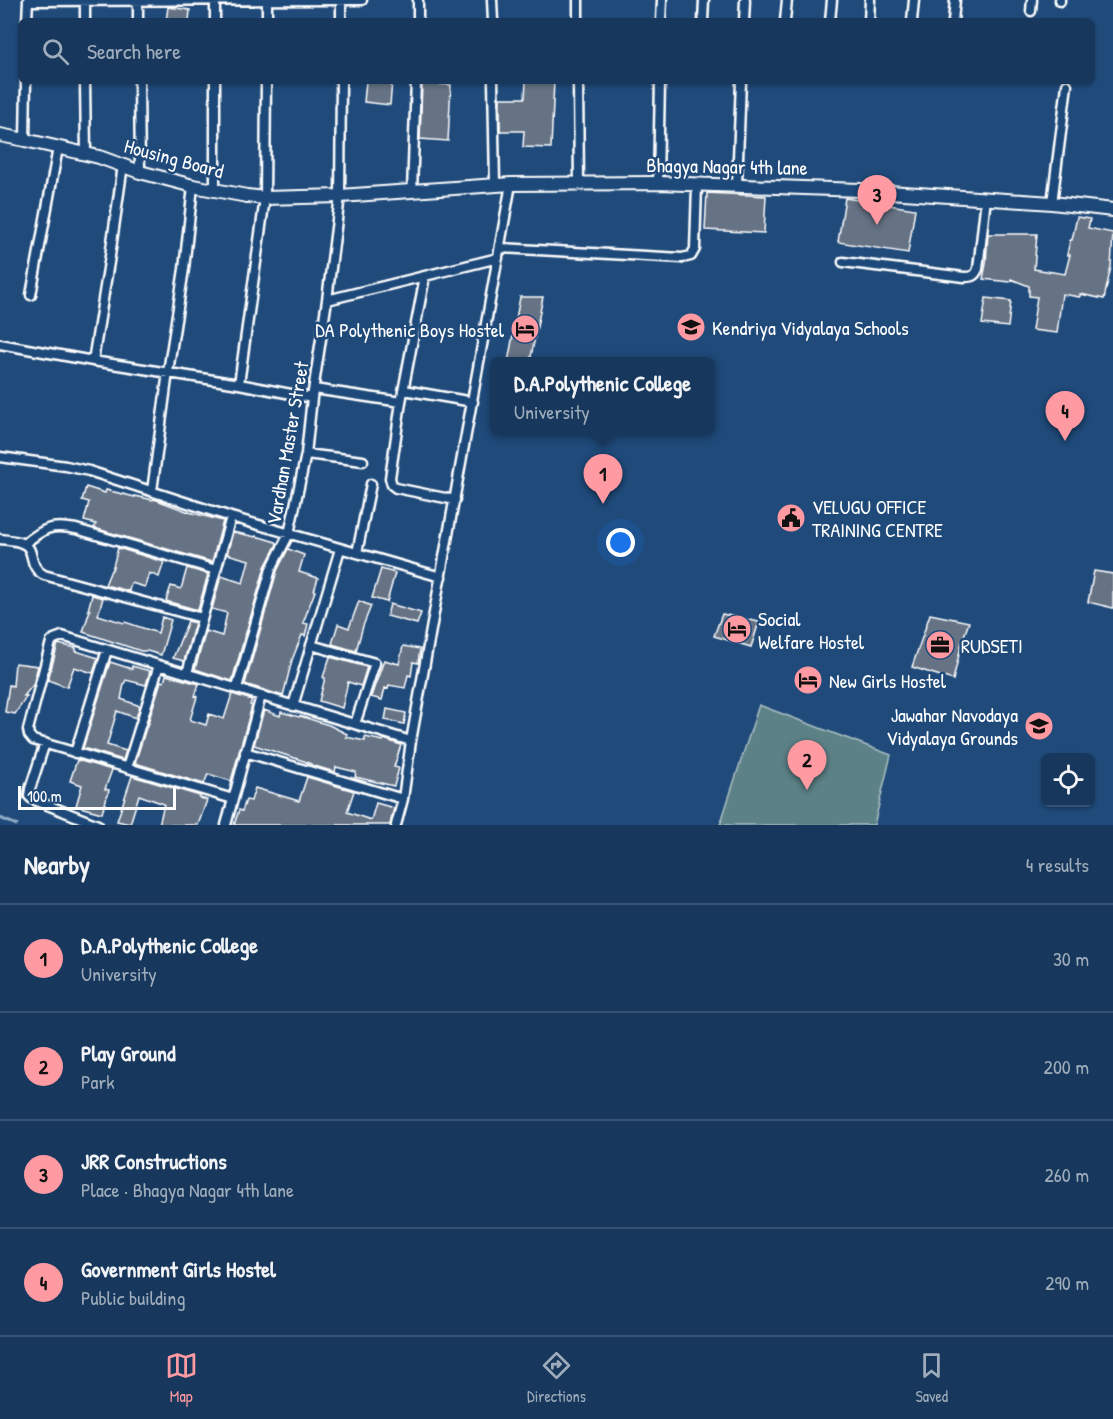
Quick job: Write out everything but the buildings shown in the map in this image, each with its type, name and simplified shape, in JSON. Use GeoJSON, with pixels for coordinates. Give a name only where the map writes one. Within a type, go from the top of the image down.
{"type":"FeatureCollection","features":[{"type":"Feature","properties":{"kind":"main road","name":"Housing Board"},"geometry":{"type":"LineString","coordinates":[[0,135],[86,154],[140,172],[214,191],[265,198],[340,196]]}},
{"type":"Feature","properties":{"kind":"main road","name":"Bhagya Nagar 4th lane"},"geometry":{"type":"LineString","coordinates":[[340,196],[495,184],[658,183],[849,189],[1052,203],[1113,210]]}},
{"type":"Feature","properties":{"kind":"street"},"geometry":{"type":"LineString","coordinates":[[215,0],[215,18]]}},
{"type":"Feature","properties":{"kind":"street"},"geometry":{"type":"LineString","coordinates":[[267,0],[267,18]]}},
{"type":"Feature","properties":{"kind":"street"},"geometry":{"type":"LineString","coordinates":[[341,0],[341,18]]}},
{"type":"Feature","properties":{"kind":"street"},"geometry":{"type":"LineString","coordinates":[[27,18],[28,1],[362,0]]}},
{"type":"Feature","properties":{"kind":"street"},"geometry":{"type":"LineString","coordinates":[[418,0],[418,18]]}},
{"type":"Feature","properties":{"kind":"street"},"geometry":{"type":"LineString","coordinates":[[492,0],[493,18]]}},
{"type":"Feature","properties":{"kind":"street"},"geometry":{"type":"LineString","coordinates":[[578,0],[578,18]]}},
{"type":"Feature","properties":{"kind":"street"},"geometry":{"type":"LineString","coordinates":[[661,18],[662,0]]}},
{"type":"Feature","properties":{"kind":"street"},"geometry":{"type":"LineString","coordinates":[[703,18],[704,0]]}},
{"type":"Feature","properties":{"kind":"street"},"geometry":{"type":"LineString","coordinates":[[744,18],[745,0]]}},
{"type":"Feature","properties":{"kind":"street"},"geometry":{"type":"LineString","coordinates":[[785,18],[787,0]]}},
{"type":"Feature","properties":{"kind":"street"},"geometry":{"type":"LineString","coordinates":[[830,18],[831,0]]}},
{"type":"Feature","properties":{"kind":"street"},"geometry":{"type":"LineString","coordinates":[[869,18],[870,0]]}},
{"type":"Feature","properties":{"kind":"street"},"geometry":{"type":"LineString","coordinates":[[912,18],[914,0]]}},
{"type":"Feature","properties":{"kind":"street"},"geometry":{"type":"LineString","coordinates":[[953,18],[955,0]]}},
{"type":"Feature","properties":{"kind":"street"},"geometry":{"type":"LineString","coordinates":[[1031,11],[1032,0]]}},
{"type":"Feature","properties":{"kind":"street"},"geometry":{"type":"LineString","coordinates":[[85,1],[85,18]]}},
{"type":"Feature","properties":{"kind":"street"},"geometry":{"type":"LineString","coordinates":[[138,1],[138,18]]}},
{"type":"Feature","properties":{"kind":"street"},"geometry":{"type":"LineString","coordinates":[[25,140],[26,84]]}},
{"type":"Feature","properties":{"kind":"street"},"geometry":{"type":"LineString","coordinates":[[85,84],[86,154]]}},
{"type":"Feature","properties":{"kind":"street"},"geometry":{"type":"LineString","coordinates":[[139,84],[140,172]]}},
{"type":"Feature","properties":{"kind":"street"},"geometry":{"type":"LineString","coordinates":[[214,191],[215,84]]}},
{"type":"Feature","properties":{"kind":"street"},"geometry":{"type":"LineString","coordinates":[[239,384],[265,198],[266,84]]}},
{"type":"Feature","properties":{"kind":"street","name":"Vardhan Master Street"},"geometry":{"type":"LineString","coordinates":[[237,688],[271,569],[289,534],[306,454],[340,196],[341,84]]}},
{"type":"Feature","properties":{"kind":"street"},"geometry":{"type":"LineString","coordinates":[[412,191],[416,84]]}},
{"type":"Feature","properties":{"kind":"street"},"geometry":{"type":"LineString","coordinates":[[493,84],[495,184]]}},
{"type":"Feature","properties":{"kind":"street"},"geometry":{"type":"LineString","coordinates":[[578,84],[579,184]]}},
{"type":"Feature","properties":{"kind":"street"},"geometry":{"type":"LineString","coordinates":[[658,183],[660,84]]}},
{"type":"Feature","properties":{"kind":"street"},"geometry":{"type":"LineString","coordinates":[[737,185],[741,84]]}},
{"type":"Feature","properties":{"kind":"street"},"geometry":{"type":"LineString","coordinates":[[1052,203],[1067,85]]}},
{"type":"Feature","properties":{"kind":"street"},"geometry":{"type":"LineString","coordinates":[[31,295],[58,148]]}},
{"type":"Feature","properties":{"kind":"street"},"geometry":{"type":"LineString","coordinates":[[93,361],[123,165]]}},
{"type":"Feature","properties":{"kind":"street"},"geometry":{"type":"LineString","coordinates":[[396,825],[403,799],[411,741],[511,184]]}},
{"type":"Feature","properties":{"kind":"street"},"geometry":{"type":"LineString","coordinates":[[500,248],[682,258],[691,256],[695,249],[697,185]]}},
{"type":"Feature","properties":{"kind":"street"},"geometry":{"type":"LineString","coordinates":[[152,491],[184,269],[193,186]]}},
{"type":"Feature","properties":{"kind":"street"},"geometry":{"type":"LineString","coordinates":[[843,262],[964,277],[976,275],[986,198]]}},
{"type":"Feature","properties":{"kind":"street"},"geometry":{"type":"LineString","coordinates":[[327,300],[498,258]]}},
{"type":"Feature","properties":{"kind":"street"},"geometry":{"type":"LineString","coordinates":[[425,276],[390,478],[392,485],[396,488],[455,500]]}},
{"type":"Feature","properties":{"kind":"street"},"geometry":{"type":"LineString","coordinates":[[0,344],[312,398]]}},
{"type":"Feature","properties":{"kind":"street"},"geometry":{"type":"LineString","coordinates":[[314,389],[402,402]]}},
{"type":"Feature","properties":{"kind":"street"},"geometry":{"type":"LineString","coordinates":[[404,390],[473,402]]}},
{"type":"Feature","properties":{"kind":"street"},"geometry":{"type":"LineString","coordinates":[[306,454],[363,461]]}},
{"type":"Feature","properties":{"kind":"street"},"geometry":{"type":"LineString","coordinates":[[0,457],[89,471],[231,517],[441,577]]}},
{"type":"Feature","properties":{"kind":"street"},"geometry":{"type":"LineString","coordinates":[[357,553],[371,484]]}},
{"type":"Feature","properties":{"kind":"street"},"geometry":{"type":"LineString","coordinates":[[187,673],[231,517]]}},
{"type":"Feature","properties":{"kind":"street"},"geometry":{"type":"LineString","coordinates":[[24,544],[47,529],[63,527],[216,570]]}},
{"type":"Feature","properties":{"kind":"street"},"geometry":{"type":"LineString","coordinates":[[0,539],[24,544],[30,550],[34,568],[44,575],[202,618]]}},
{"type":"Feature","properties":{"kind":"street"},"geometry":{"type":"LineString","coordinates":[[293,706],[340,549]]}},
{"type":"Feature","properties":{"kind":"street"},"geometry":{"type":"LineString","coordinates":[[232,799],[31,738],[28,730],[51,642],[62,636],[411,741]]}},
{"type":"Feature","properties":{"kind":"street"},"geometry":{"type":"LineString","coordinates":[[311,645],[375,663],[356,724]]}},
{"type":"Feature","properties":{"kind":"street"},"geometry":{"type":"LineString","coordinates":[[75,753],[107,650]]}},
{"type":"Feature","properties":{"kind":"street"},"geometry":{"type":"LineString","coordinates":[[127,768],[159,665]]}},
{"type":"Feature","properties":{"kind":"street"},"geometry":{"type":"LineString","coordinates":[[226,825],[261,696]]}},
{"type":"Feature","properties":{"kind":"street"},"geometry":{"type":"LineString","coordinates":[[45,743],[30,789],[30,796],[32,799],[98,825]]}},
{"type":"Feature","properties":{"kind":"street"},"geometry":{"type":"LineString","coordinates":[[245,752],[403,799]]}},
{"type":"Feature","properties":{"kind":"green space"},"geometry":{"type":"Polygon","coordinates":[[[759,705],[891,755],[874,825],[720,825],[759,705]]]}},
{"type":"Feature","properties":{"kind":"waterway"},"geometry":{"type":"LineString","coordinates":[[0,818],[17,825]]}},
{"type":"Feature","properties":{"kind":"place","name":"JRR Constructions"},"geometry":{"type":"Point","coordinates":[877,225]}},
{"type":"Feature","properties":{"kind":"place","name":"Kendriya Vidyalaya Schools"},"geometry":{"type":"Point","coordinates":[691,327]}},
{"type":"Feature","properties":{"kind":"place","name":"DA Polythenic Boys Hostel"},"geometry":{"type":"Point","coordinates":[525,329]}},
{"type":"Feature","properties":{"kind":"place","name":"Government Girls Hostel"},"geometry":{"type":"Point","coordinates":[1065,441]}},
{"type":"Feature","properties":{"kind":"place","name":"D.A.Polythenic College"},"geometry":{"type":"Point","coordinates":[603,504]}},
{"type":"Feature","properties":{"kind":"place","name":"VELUGU OFFICE TRAINING CENTRE"},"geometry":{"type":"Point","coordinates":[791,518]}},
{"type":"Feature","properties":{"kind":"place","name":"Social Welfare Hostel"},"geometry":{"type":"Point","coordinates":[737,629]}},
{"type":"Feature","properties":{"kind":"place","name":"RUDSETI"},"geometry":{"type":"Point","coordinates":[940,645]}},
{"type":"Feature","properties":{"kind":"place","name":"New Girls Hostel"},"geometry":{"type":"Point","coordinates":[808,680]}},
{"type":"Feature","properties":{"kind":"place","name":"Jawahar Navodaya Vidyalaya Grounds"},"geometry":{"type":"Point","coordinates":[1039,726]}},
{"type":"Feature","properties":{"kind":"place","name":"Play Ground"},"geometry":{"type":"Point","coordinates":[807,790]}}]}
